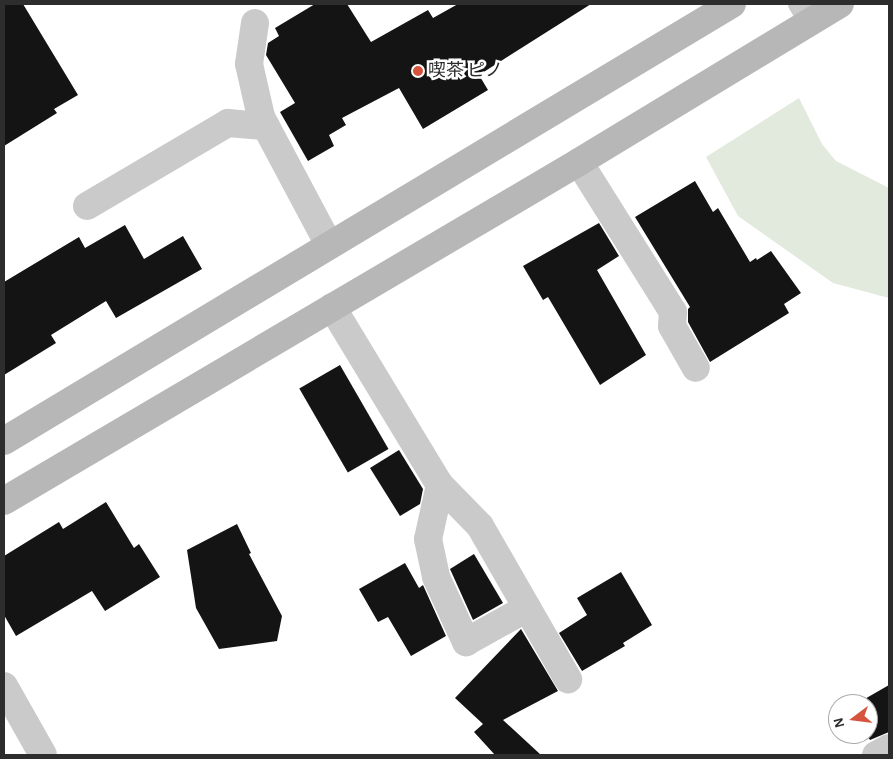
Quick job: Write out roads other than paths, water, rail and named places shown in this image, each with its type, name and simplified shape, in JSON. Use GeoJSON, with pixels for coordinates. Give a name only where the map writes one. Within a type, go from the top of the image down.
{"type":"FeatureCollection","features":[{"type":"Feature","properties":{"kind":"street"},"geometry":{"type":"LineString","coordinates":[[4,441],[732,4]]}},
{"type":"Feature","properties":{"kind":"street"},"geometry":{"type":"LineString","coordinates":[[4,501],[579,162],[803,13],[840,4]]}},
{"type":"Feature","properties":{"kind":"street"},"geometry":{"type":"LineString","coordinates":[[255,23],[249,64],[261,117],[329,246]]}},
{"type":"Feature","properties":{"kind":"street"},"geometry":{"type":"LineString","coordinates":[[87,206],[228,123],[266,126]]}},
{"type":"Feature","properties":{"kind":"street"},"geometry":{"type":"LineString","coordinates":[[579,162],[673,312],[672,326],[696,368]]}},
{"type":"Feature","properties":{"kind":"street"},"geometry":{"type":"LineString","coordinates":[[332,307],[440,486],[480,526],[568,679]]}},
{"type":"Feature","properties":{"kind":"street"},"geometry":{"type":"LineString","coordinates":[[440,486],[428,539],[436,577],[466,642],[527,608]]}},
{"type":"Feature","properties":{"kind":"street"},"geometry":{"type":"LineString","coordinates":[[4,686],[43,755]]}},
{"type":"Feature","properties":{"kind":"street"},"geometry":{"type":"LineString","coordinates":[[876,755],[889,748]]}},
{"type":"Feature","properties":{"kind":"place","name":"喫茶 ピノ"},"geometry":{"type":"Point","coordinates":[418,71]}}]}
